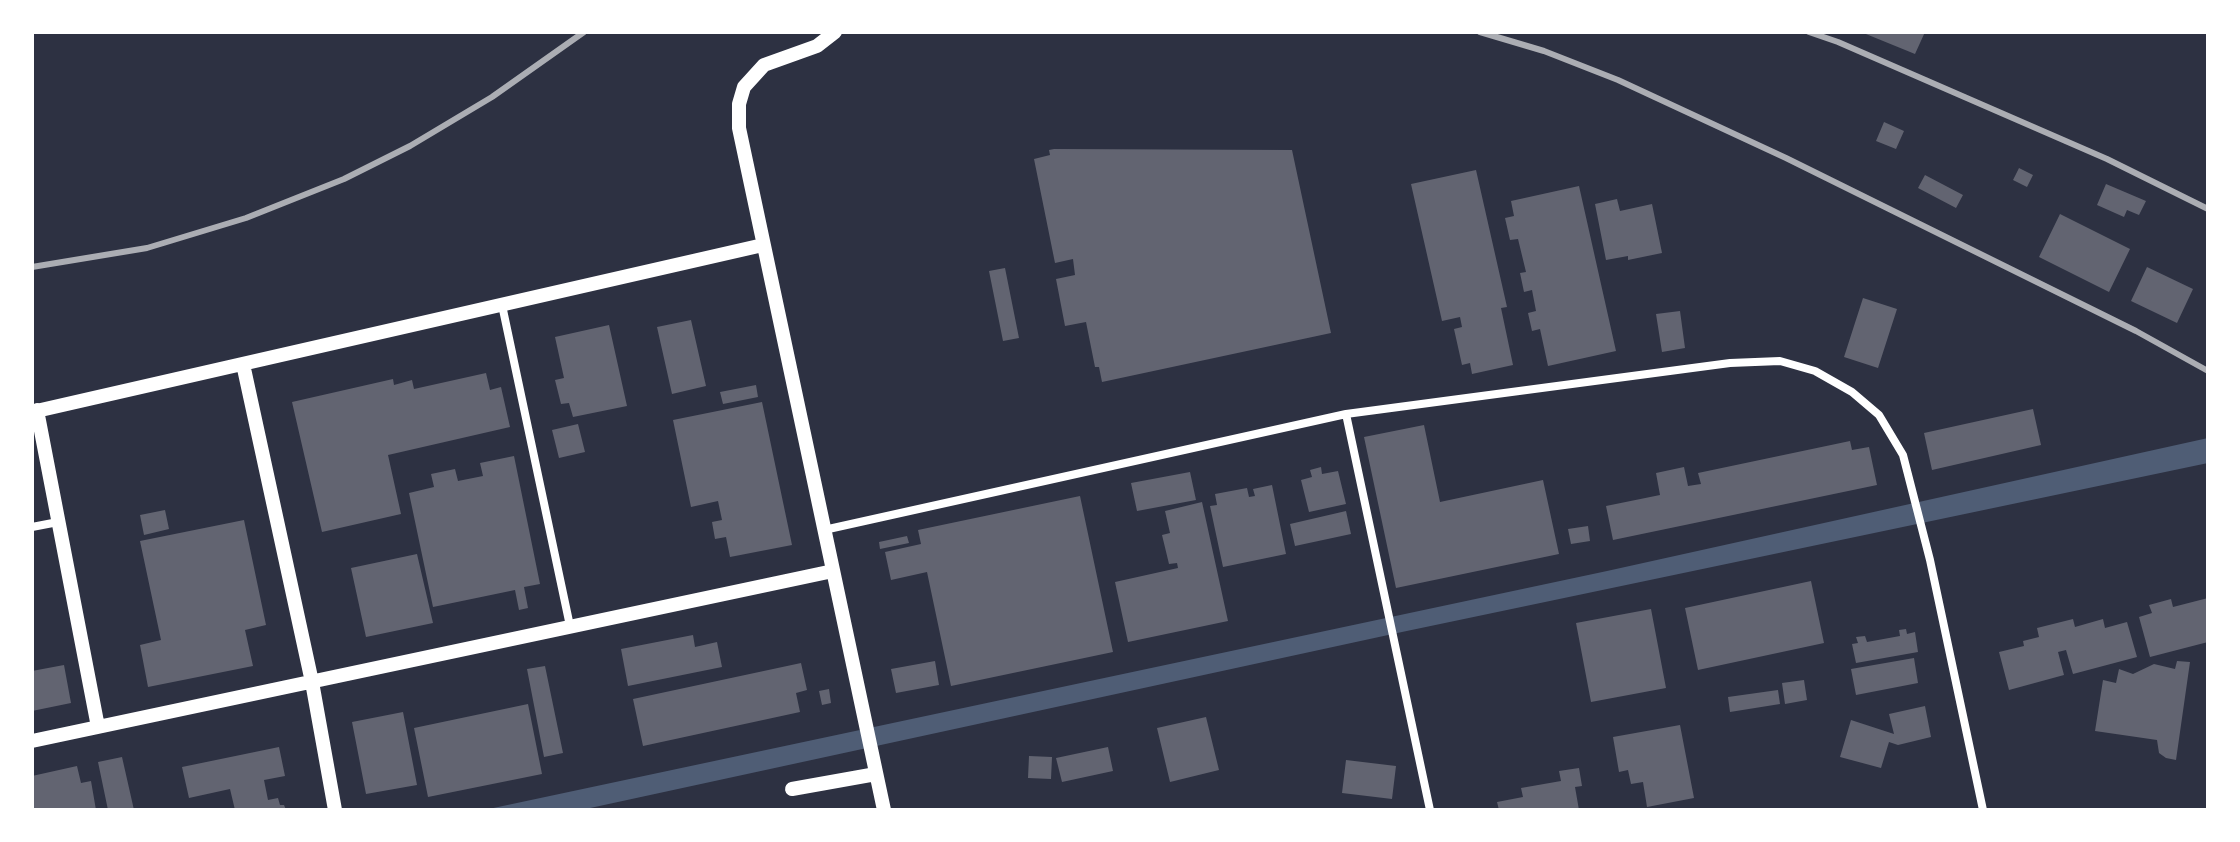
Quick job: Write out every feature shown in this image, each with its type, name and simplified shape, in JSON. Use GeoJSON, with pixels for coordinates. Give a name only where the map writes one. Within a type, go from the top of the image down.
{"type":"FeatureCollection","features":[{"type":"Feature","properties":{"kind":"street"},"geometry":{"type":"LineString","coordinates":[[835,32],[817,46],[764,65],[744,87],[739,104],[739,128],[884,810]]}},
{"type":"Feature","properties":{"kind":"street"},"geometry":{"type":"LineString","coordinates":[[98,727],[34,411],[763,245]]}},
{"type":"Feature","properties":{"kind":"street"},"geometry":{"type":"LineString","coordinates":[[502,305],[570,626]]}},
{"type":"Feature","properties":{"kind":"street"},"geometry":{"type":"LineString","coordinates":[[824,530],[1346,414],[1730,363],[1780,361],[1815,371],[1852,392],[1879,415],[1903,455],[1930,560],[1983,810]]}},
{"type":"Feature","properties":{"kind":"street"},"geometry":{"type":"LineString","coordinates":[[243,364],[312,682],[335,810]]}},
{"type":"Feature","properties":{"kind":"street"},"geometry":{"type":"LineString","coordinates":[[1346,414],[1430,810]]}},
{"type":"Feature","properties":{"kind":"street"},"geometry":{"type":"LineString","coordinates":[[32,527],[58,522]]}},
{"type":"Feature","properties":{"kind":"street"},"geometry":{"type":"LineString","coordinates":[[32,741],[833,571]]}},
{"type":"Feature","properties":{"kind":"street"},"geometry":{"type":"LineString","coordinates":[[792,789],[876,774]]}},
{"type":"Feature","properties":{"kind":"water"},"geometry":{"type":"Polygon","coordinates":[[[2208,438],[2208,463],[1402,632],[581,810],[484,810],[1607,571],[2208,438]]]}},
{"type":"Feature","properties":{"kind":"building"},"geometry":{"type":"Polygon","coordinates":[[[1861,32],[1925,32],[1915,54],[1861,32]]]}},
{"type":"Feature","properties":{"kind":"building"},"geometry":{"type":"Polygon","coordinates":[[[1884,122],[1904,131],[1896,149],[1876,141],[1884,122]]]}},
{"type":"Feature","properties":{"kind":"building"},"geometry":{"type":"Polygon","coordinates":[[[1049,150],[1292,150],[1331,333],[1102,382],[1099,367],[1095,367],[1086,322],[1065,326],[1056,279],[1075,275],[1073,259],[1055,263],[1034,159],[1050,155],[1049,150]]]}},
{"type":"Feature","properties":{"kind":"building"},"geometry":{"type":"Polygon","coordinates":[[[2019,168],[2033,175],[2027,187],[2013,180],[2019,168]]]}},
{"type":"Feature","properties":{"kind":"building"},"geometry":{"type":"Polygon","coordinates":[[[1476,170],[1507,307],[1501,308],[1513,365],[1472,374],[1470,363],[1462,365],[1454,329],[1462,327],[1460,317],[1442,321],[1411,184],[1476,170]]]}},
{"type":"Feature","properties":{"kind":"building"},"geometry":{"type":"Polygon","coordinates":[[[1925,175],[1963,195],[1956,208],[1918,188],[1925,175]]]}},
{"type":"Feature","properties":{"kind":"building"},"geometry":{"type":"Polygon","coordinates":[[[2106,184],[2146,201],[2139,215],[2127,210],[2124,217],[2097,205],[2106,184]]]}},
{"type":"Feature","properties":{"kind":"building"},"geometry":{"type":"Polygon","coordinates":[[[1579,186],[1616,351],[1548,366],[1540,329],[1532,331],[1528,313],[1536,311],[1532,290],[1524,292],[1520,273],[1526,272],[1518,239],[1510,240],[1505,218],[1514,216],[1511,201],[1579,186]]]}},
{"type":"Feature","properties":{"kind":"building"},"geometry":{"type":"Polygon","coordinates":[[[1617,199],[1620,211],[1652,204],[1662,253],[1628,260],[1628,256],[1606,260],[1595,204],[1617,199]]]}},
{"type":"Feature","properties":{"kind":"building"},"geometry":{"type":"Polygon","coordinates":[[[2060,214],[2130,249],[2109,292],[2039,257],[2060,214]]]}},
{"type":"Feature","properties":{"kind":"building"},"geometry":{"type":"Polygon","coordinates":[[[2147,267],[2193,289],[2177,323],[2131,301],[2147,267]]]}},
{"type":"Feature","properties":{"kind":"building"},"geometry":{"type":"Polygon","coordinates":[[[1005,268],[1019,338],[1003,341],[989,271],[1005,268]]]}},
{"type":"Feature","properties":{"kind":"building"},"geometry":{"type":"Polygon","coordinates":[[[1863,298],[1897,309],[1878,368],[1844,357],[1863,298]]]}},
{"type":"Feature","properties":{"kind":"building"},"geometry":{"type":"Polygon","coordinates":[[[1680,311],[1685,348],[1662,352],[1656,314],[1680,311]]]}},
{"type":"Feature","properties":{"kind":"building"},"geometry":{"type":"Polygon","coordinates":[[[691,320],[706,386],[672,394],[657,327],[691,320]]]}},
{"type":"Feature","properties":{"kind":"building"},"geometry":{"type":"Polygon","coordinates":[[[609,325],[627,406],[573,417],[569,403],[561,404],[555,380],[564,378],[555,337],[609,325]]]}},
{"type":"Feature","properties":{"kind":"building"},"geometry":{"type":"Polygon","coordinates":[[[486,373],[490,390],[501,387],[510,427],[388,455],[401,514],[322,532],[292,402],[393,379],[394,385],[412,380],[414,389],[486,373]]]}},
{"type":"Feature","properties":{"kind":"building"},"geometry":{"type":"Polygon","coordinates":[[[756,385],[758,397],[723,404],[720,392],[756,385]]]}},
{"type":"Feature","properties":{"kind":"building"},"geometry":{"type":"Polygon","coordinates":[[[762,402],[792,545],[730,557],[726,537],[715,539],[712,522],[722,520],[718,501],[691,507],[673,420],[762,402]]]}},
{"type":"Feature","properties":{"kind":"building"},"geometry":{"type":"Polygon","coordinates":[[[2033,409],[2041,445],[1932,470],[1924,433],[2033,409]]]}},
{"type":"Feature","properties":{"kind":"building"},"geometry":{"type":"Polygon","coordinates":[[[578,424],[585,452],[559,458],[552,430],[578,424]]]}},
{"type":"Feature","properties":{"kind":"building"},"geometry":{"type":"Polygon","coordinates":[[[1424,425],[1440,502],[1543,480],[1559,554],[1396,588],[1364,437],[1424,425]]]}},
{"type":"Feature","properties":{"kind":"building"},"geometry":{"type":"Polygon","coordinates":[[[1850,441],[1852,450],[1869,447],[1877,485],[1613,540],[1606,506],[1660,495],[1656,473],[1684,467],[1688,486],[1701,484],[1698,473],[1850,441]]]}},
{"type":"Feature","properties":{"kind":"building"},"geometry":{"type":"Polygon","coordinates":[[[514,456],[540,584],[524,587],[528,608],[519,610],[515,590],[433,607],[409,493],[434,487],[431,474],[455,469],[458,481],[483,476],[480,463],[514,456]]]}},
{"type":"Feature","properties":{"kind":"building"},"geometry":{"type":"Polygon","coordinates":[[[1321,467],[1322,474],[1338,471],[1346,504],[1309,512],[1301,480],[1312,477],[1310,470],[1321,467]]]}},
{"type":"Feature","properties":{"kind":"building"},"geometry":{"type":"Polygon","coordinates":[[[1190,472],[1196,500],[1137,511],[1131,483],[1190,472]]]}},
{"type":"Feature","properties":{"kind":"building"},"geometry":{"type":"Polygon","coordinates":[[[1272,485],[1286,554],[1223,567],[1210,506],[1217,505],[1215,494],[1247,488],[1249,497],[1255,496],[1253,489],[1272,485]]]}},
{"type":"Feature","properties":{"kind":"building"},"geometry":{"type":"Polygon","coordinates":[[[1080,496],[1113,652],[951,686],[927,572],[891,580],[885,552],[921,544],[918,530],[1080,496]]]}},
{"type":"Feature","properties":{"kind":"building"},"geometry":{"type":"Polygon","coordinates":[[[1202,502],[1228,621],[1128,642],[1115,582],[1178,568],[1177,563],[1169,564],[1162,535],[1170,533],[1165,511],[1202,502]]]}},
{"type":"Feature","properties":{"kind":"building"},"geometry":{"type":"Polygon","coordinates":[[[165,510],[169,529],[144,535],[140,515],[165,510]]]}},
{"type":"Feature","properties":{"kind":"building"},"geometry":{"type":"Polygon","coordinates":[[[1346,511],[1351,534],[1295,546],[1290,524],[1346,511]]]}},
{"type":"Feature","properties":{"kind":"building"},"geometry":{"type":"Polygon","coordinates":[[[244,520],[266,625],[245,630],[253,666],[148,687],[140,645],[161,640],[140,541],[244,520]]]}},
{"type":"Feature","properties":{"kind":"building"},"geometry":{"type":"Polygon","coordinates":[[[1588,526],[1590,541],[1571,544],[1568,529],[1588,526]]]}},
{"type":"Feature","properties":{"kind":"building"},"geometry":{"type":"Polygon","coordinates":[[[907,536],[909,543],[880,549],[879,542],[907,536]]]}},
{"type":"Feature","properties":{"kind":"building"},"geometry":{"type":"Polygon","coordinates":[[[417,554],[433,623],[366,637],[351,568],[417,554]]]}},
{"type":"Feature","properties":{"kind":"building"},"geometry":{"type":"Polygon","coordinates":[[[1811,581],[1824,643],[1698,670],[1685,608],[1811,581]]]}},
{"type":"Feature","properties":{"kind":"building"},"geometry":{"type":"Polygon","coordinates":[[[2208,598],[2208,642],[2150,657],[2139,617],[2152,613],[2149,605],[2171,599],[2173,607],[2208,598]]]}},
{"type":"Feature","properties":{"kind":"building"},"geometry":{"type":"Polygon","coordinates":[[[1651,609],[1666,688],[1591,702],[1576,623],[1651,609]]]}},
{"type":"Feature","properties":{"kind":"building"},"geometry":{"type":"Polygon","coordinates":[[[2073,619],[2075,627],[2103,619],[2105,628],[2127,622],[2137,657],[2073,674],[2066,650],[2058,652],[2064,675],[2009,690],[1999,652],[2024,646],[2023,641],[2039,637],[2037,628],[2073,619]]]}},
{"type":"Feature","properties":{"kind":"building"},"geometry":{"type":"Polygon","coordinates":[[[1906,629],[1907,634],[1915,632],[1918,652],[1856,663],[1852,644],[1858,643],[1856,637],[1865,636],[1867,642],[1900,636],[1899,630],[1906,629]]]}},
{"type":"Feature","properties":{"kind":"building"},"geometry":{"type":"Polygon","coordinates":[[[693,635],[695,647],[717,642],[722,667],[628,686],[621,649],[693,635]]]}},
{"type":"Feature","properties":{"kind":"building"},"geometry":{"type":"Polygon","coordinates":[[[1914,658],[1918,683],[1856,695],[1851,669],[1914,658]]]}},
{"type":"Feature","properties":{"kind":"building"},"geometry":{"type":"Polygon","coordinates":[[[935,661],[939,685],[896,693],[891,669],[935,661]]]}},
{"type":"Feature","properties":{"kind":"building"},"geometry":{"type":"Polygon","coordinates":[[[2177,661],[2190,662],[2176,760],[2159,753],[2157,740],[2095,731],[2103,680],[2116,683],[2119,669],[2133,674],[2154,664],[2175,669],[2177,661]]]}},
{"type":"Feature","properties":{"kind":"building"},"geometry":{"type":"Polygon","coordinates":[[[801,663],[807,690],[796,693],[800,712],[643,746],[633,699],[801,663]]]}},
{"type":"Feature","properties":{"kind":"building"},"geometry":{"type":"Polygon","coordinates":[[[64,665],[71,703],[32,711],[32,671],[64,665]]]}},
{"type":"Feature","properties":{"kind":"building"},"geometry":{"type":"Polygon","coordinates":[[[545,666],[563,753],[544,757],[527,669],[545,666]]]}},
{"type":"Feature","properties":{"kind":"building"},"geometry":{"type":"Polygon","coordinates":[[[1804,680],[1807,700],[1785,704],[1782,683],[1804,680]]]}},
{"type":"Feature","properties":{"kind":"building"},"geometry":{"type":"Polygon","coordinates":[[[829,689],[831,703],[822,705],[819,691],[829,689]]]}},
{"type":"Feature","properties":{"kind":"building"},"geometry":{"type":"Polygon","coordinates":[[[1778,690],[1780,704],[1730,712],[1728,697],[1778,690]]]}},
{"type":"Feature","properties":{"kind":"building"},"geometry":{"type":"Polygon","coordinates":[[[528,704],[542,774],[428,797],[414,728],[528,704]]]}},
{"type":"Feature","properties":{"kind":"building"},"geometry":{"type":"Polygon","coordinates":[[[1925,706],[1931,737],[1898,745],[1889,742],[1881,768],[1840,757],[1851,720],[1894,734],[1889,714],[1925,706]]]}},
{"type":"Feature","properties":{"kind":"building"},"geometry":{"type":"Polygon","coordinates":[[[403,712],[417,785],[366,794],[352,722],[403,712]]]}},
{"type":"Feature","properties":{"kind":"building"},"geometry":{"type":"Polygon","coordinates":[[[1206,717],[1219,770],[1170,782],[1157,728],[1206,717]]]}},
{"type":"Feature","properties":{"kind":"building"},"geometry":{"type":"Polygon","coordinates":[[[1680,725],[1694,798],[1647,807],[1643,782],[1631,784],[1628,770],[1619,772],[1613,737],[1680,725]]]}},
{"type":"Feature","properties":{"kind":"building"},"geometry":{"type":"Polygon","coordinates":[[[279,747],[285,776],[264,780],[268,800],[278,798],[286,810],[235,810],[230,789],[189,798],[182,767],[279,747]]]}},
{"type":"Feature","properties":{"kind":"building"},"geometry":{"type":"Polygon","coordinates":[[[1108,747],[1113,771],[1062,782],[1056,758],[1108,747]]]}},
{"type":"Feature","properties":{"kind":"building"},"geometry":{"type":"Polygon","coordinates":[[[1029,756],[1052,757],[1051,779],[1028,778],[1029,756]]]}},
{"type":"Feature","properties":{"kind":"building"},"geometry":{"type":"Polygon","coordinates":[[[122,757],[134,810],[108,810],[98,762],[122,757]]]}},
{"type":"Feature","properties":{"kind":"building"},"geometry":{"type":"Polygon","coordinates":[[[1346,760],[1396,766],[1392,799],[1342,793],[1346,760]]]}},
{"type":"Feature","properties":{"kind":"building"},"geometry":{"type":"Polygon","coordinates":[[[77,766],[81,783],[91,781],[96,810],[32,810],[32,776],[77,766]]]}},
{"type":"Feature","properties":{"kind":"building"},"geometry":{"type":"Polygon","coordinates":[[[1579,768],[1582,786],[1575,787],[1579,810],[1499,810],[1497,802],[1523,797],[1521,788],[1561,781],[1559,771],[1579,768]]]}},
{"type":"Feature","properties":{"kind":"railway"},"geometry":{"type":"LineString","coordinates":[[32,267],[147,248],[246,218],[344,179],[410,146],[492,97],[584,32]]}},
{"type":"Feature","properties":{"kind":"railway"},"geometry":{"type":"LineString","coordinates":[[1480,32],[1544,51],[1618,80],[1786,158],[2136,331],[2208,371]]}},
{"type":"Feature","properties":{"kind":"railway"},"geometry":{"type":"LineString","coordinates":[[1809,32],[2107,159],[2208,209]]}}]}
